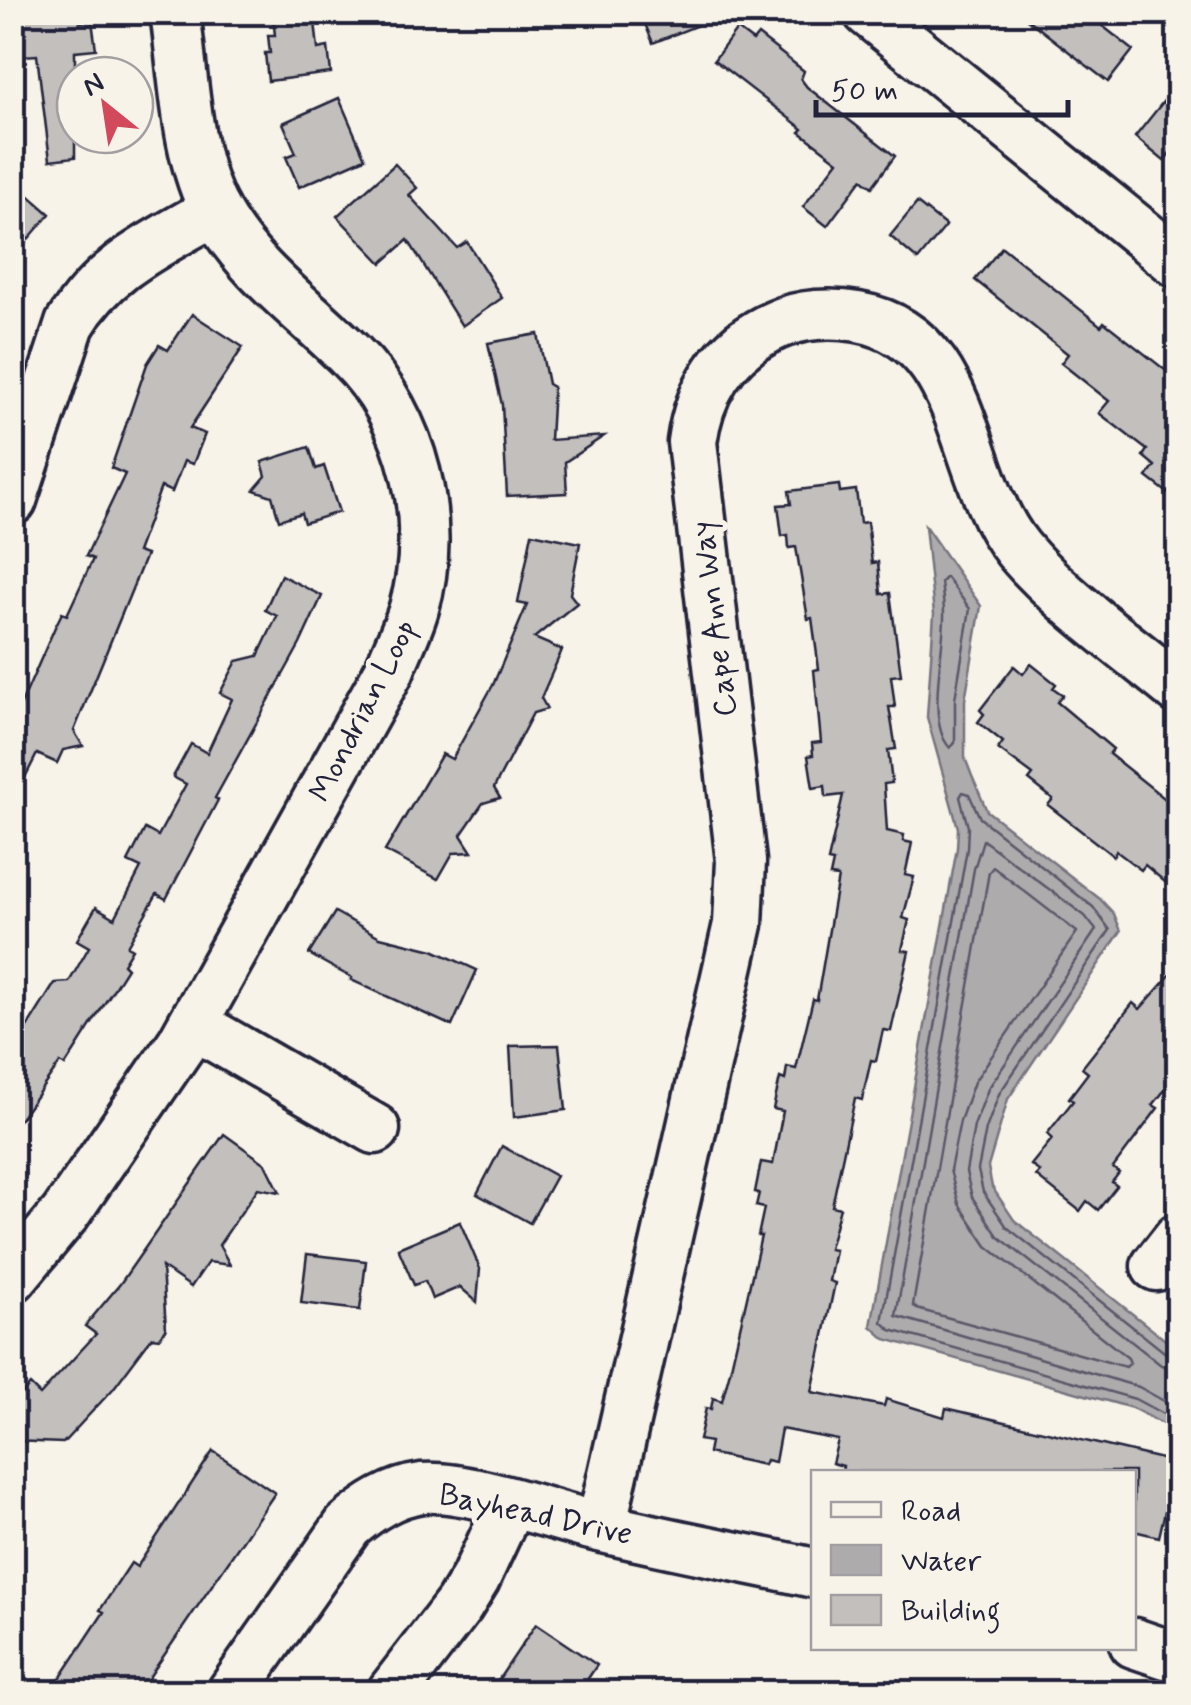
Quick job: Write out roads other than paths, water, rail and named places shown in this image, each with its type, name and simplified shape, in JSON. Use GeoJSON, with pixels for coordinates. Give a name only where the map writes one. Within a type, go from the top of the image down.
{"type":"FeatureCollection","features":[{"type":"Feature","properties":{"kind":"street","name":"Mondrian Loop"},"geometry":{"type":"LineString","coordinates":[[12,1278],[65,1214],[193,1024],[389,671],[414,608],[421,572],[423,526],[417,480],[403,436],[382,394],[353,358],[236,245],[215,210],[195,156],[176,12]]}},
{"type":"Feature","properties":{"kind":"street"},"geometry":{"type":"LineString","coordinates":[[868,12],[1178,262]]}},
{"type":"Feature","properties":{"kind":"street"},"geometry":{"type":"LineString","coordinates":[[12,500],[64,341],[84,301],[122,264],[215,210]]}},
{"type":"Feature","properties":{"kind":"street","name":"Cape Ann Way"},"geometry":{"type":"LineString","coordinates":[[601,1528],[738,924],[741,862],[692,442],[704,392],[726,359],[750,338],[779,323],[816,314],[872,319],[907,336],[934,362],[950,389],[992,510],[1016,546],[1039,572],[1178,689]]}},
{"type":"Feature","properties":{"kind":"street"},"geometry":{"type":"LineString","coordinates":[[193,1024],[375,1129]]}},
{"type":"Feature","properties":{"kind":"street","name":"Bayhead Drive"},"geometry":{"type":"LineString","coordinates":[[232,1692],[338,1540],[371,1506],[423,1488],[453,1489],[601,1528],[811,1571]]}},
{"type":"Feature","properties":{"kind":"street"},"geometry":{"type":"LineString","coordinates":[[392,1692],[476,1578],[510,1504]]}},
{"type":"Feature","properties":{"kind":"street"},"geometry":{"type":"LineString","coordinates":[[1136,1644],[1178,1658]]}},
{"type":"Feature","properties":{"kind":"water"},"geometry":{"type":"Polygon","coordinates":[[[925,526],[981,606],[965,700],[965,758],[987,811],[1100,899],[1114,914],[1121,931],[1008,1099],[988,1167],[992,1187],[1014,1220],[1178,1350],[1178,1432],[1132,1408],[885,1339],[871,1326],[957,848],[958,828],[927,717],[934,614],[925,526]]]}}]}
